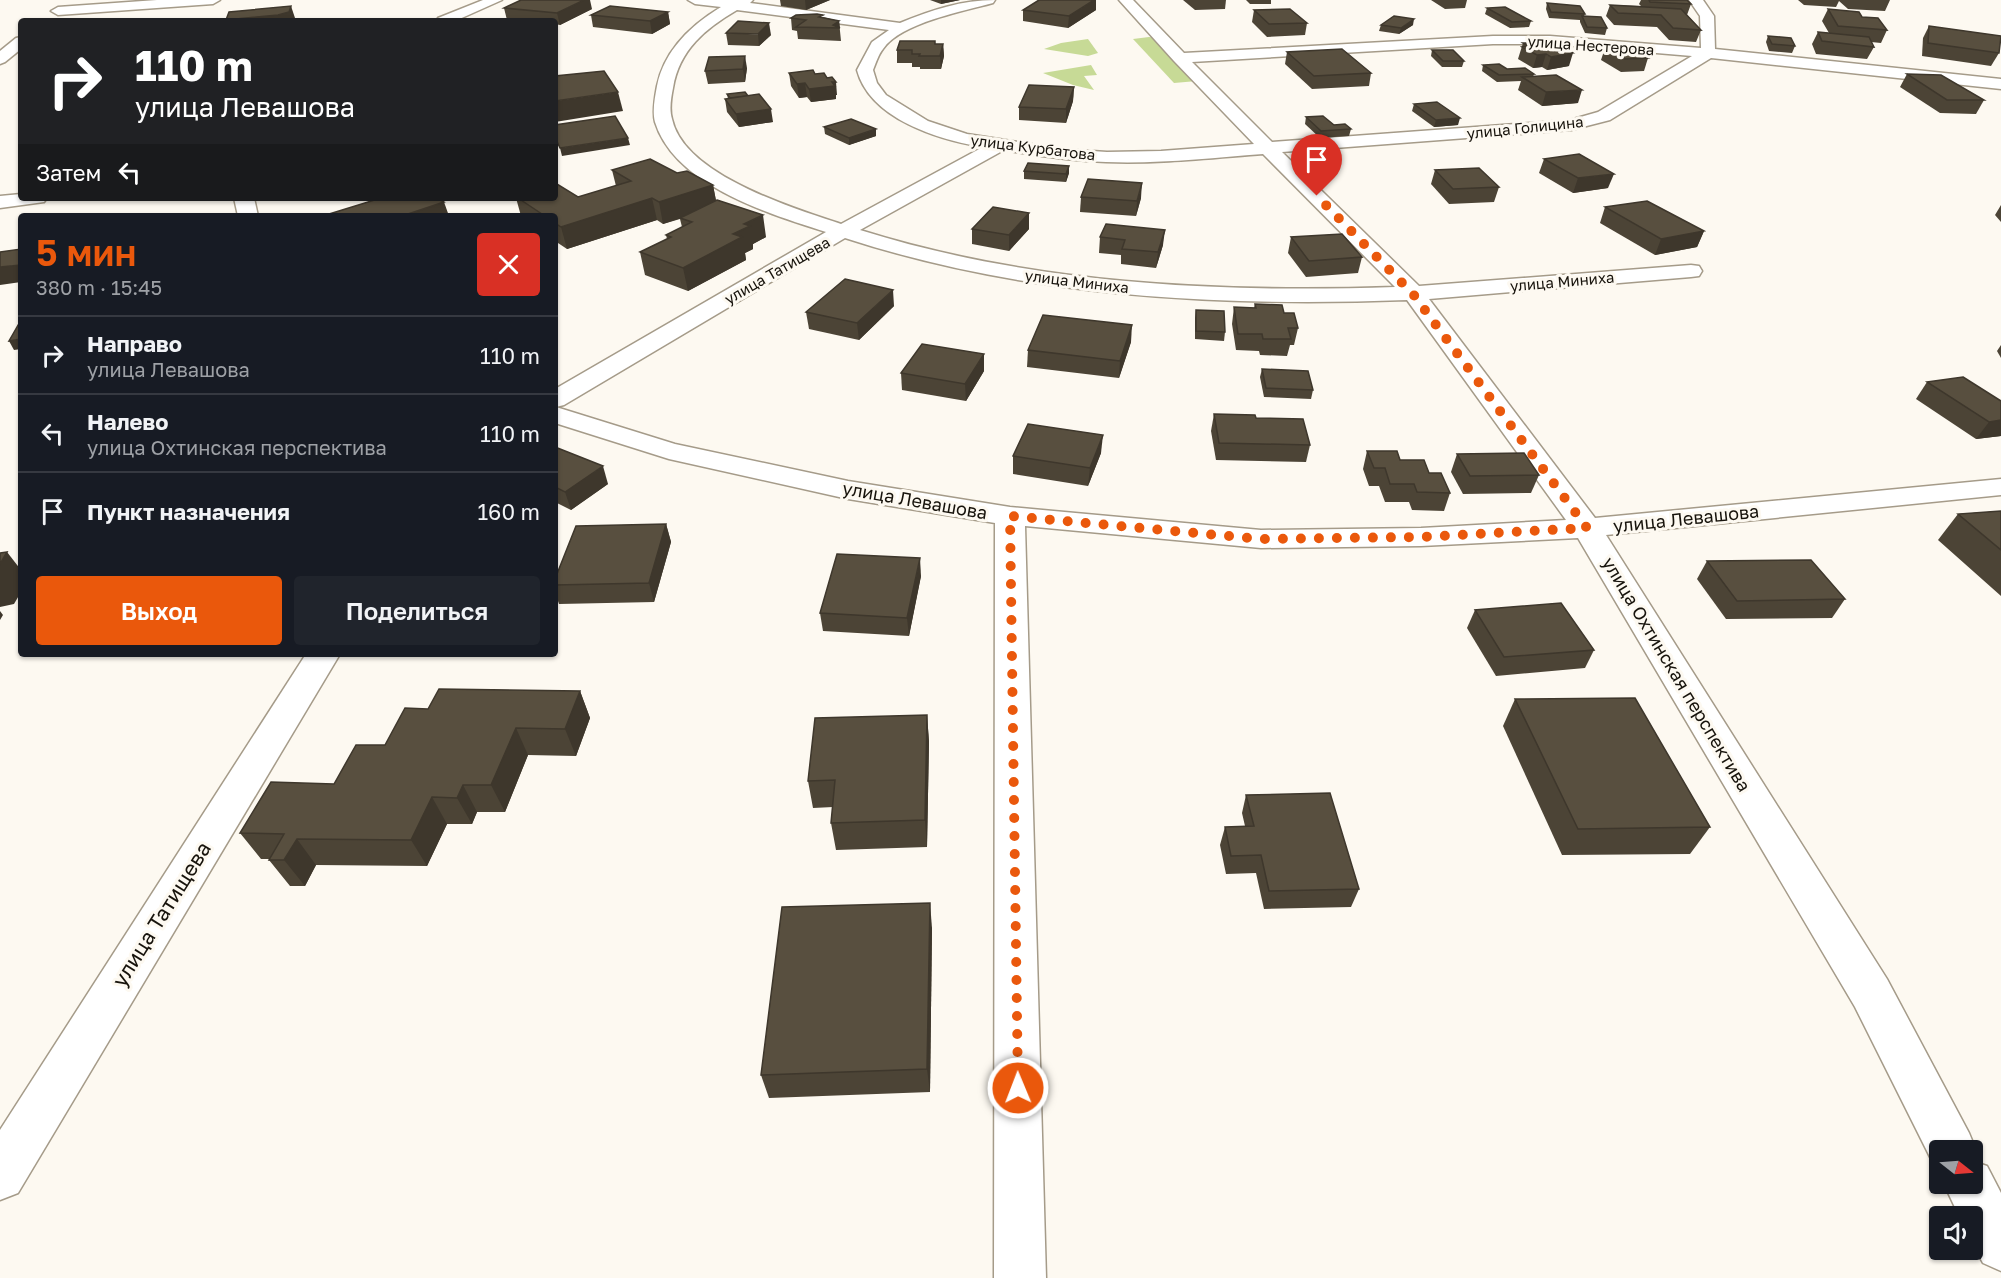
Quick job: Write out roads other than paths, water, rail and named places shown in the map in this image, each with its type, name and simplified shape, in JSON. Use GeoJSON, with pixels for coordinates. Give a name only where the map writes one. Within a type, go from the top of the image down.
{"type":"FeatureCollection","features":[{"type":"Feature","properties":{"kind":"street"},"geometry":{"type":"LineString","coordinates":[[50,18],[68,0]]}},
{"type":"Feature","properties":{"kind":"street"},"geometry":{"type":"LineString","coordinates":[[58,11],[213,0]]}},
{"type":"Feature","properties":{"kind":"street"},"geometry":{"type":"LineString","coordinates":[[450,18],[495,0]]}},
{"type":"Feature","properties":{"kind":"street"},"geometry":{"type":"LineString","coordinates":[[695,0],[741,2],[902,27]]}},
{"type":"Feature","properties":{"kind":"street","name":"улица Курбатова"},"geometry":{"type":"LineString","coordinates":[[988,0],[946,10],[902,27],[877,45],[865,70],[869,84],[880,98],[922,125],[964,139],[1062,154],[1107,157],[1161,156],[1268,148]]}},
{"type":"Feature","properties":{"kind":"street","name":"улица Охтинская перспектива"},"geometry":{"type":"LineString","coordinates":[[1126,0],[1179,58],[1413,294],[1587,528],[1870,993],[1947,1140]]}},
{"type":"Feature","properties":{"kind":"street"},"geometry":{"type":"LineString","coordinates":[[1696,0],[1707,16],[1708,53]]}},
{"type":"Feature","properties":{"kind":"street","name":"улица Миниха"},"geometry":{"type":"LineString","coordinates":[[741,2],[706,24],[682,44],[664,88],[663,122],[675,145],[702,170],[761,203],[842,232],[938,257],[1010,272],[1112,286],[1214,294],[1413,294],[1691,271]]}},
{"type":"Feature","properties":{"kind":"street","name":"улица Нестерова"},"geometry":{"type":"LineString","coordinates":[[1179,58],[1493,40],[1550,40],[1708,53],[2001,84]]}},
{"type":"Feature","properties":{"kind":"street"},"geometry":{"type":"LineString","coordinates":[[0,58],[18,43]]}},
{"type":"Feature","properties":{"kind":"street","name":"улица Голицина"},"geometry":{"type":"LineString","coordinates":[[1268,148],[1588,122],[1604,116],[1708,53]]}},
{"type":"Feature","properties":{"kind":"street","name":"улица Татищева"},"geometry":{"type":"LineString","coordinates":[[558,398],[842,232],[1001,145]]}},
{"type":"Feature","properties":{"kind":"street"},"geometry":{"type":"LineString","coordinates":[[0,202],[18,200]]}},
{"type":"Feature","properties":{"kind":"street","name":"улица Левашова"},"geometry":{"type":"LineString","coordinates":[[558,416],[669,451],[848,490],[1010,516],[1261,539],[1420,537],[1587,528],[2001,487]]}},
{"type":"Feature","properties":{"kind":"street"},"geometry":{"type":"LineString","coordinates":[[1010,516],[1020,1278]]}},
{"type":"Feature","properties":{"kind":"street","name":"улица Татищева"},"geometry":{"type":"LineString","coordinates":[[0,1175],[321,657]]}},
{"type":"Feature","properties":{"kind":"street"},"geometry":{"type":"LineString","coordinates":[[1974,1194],[2001,1245]]}}]}
